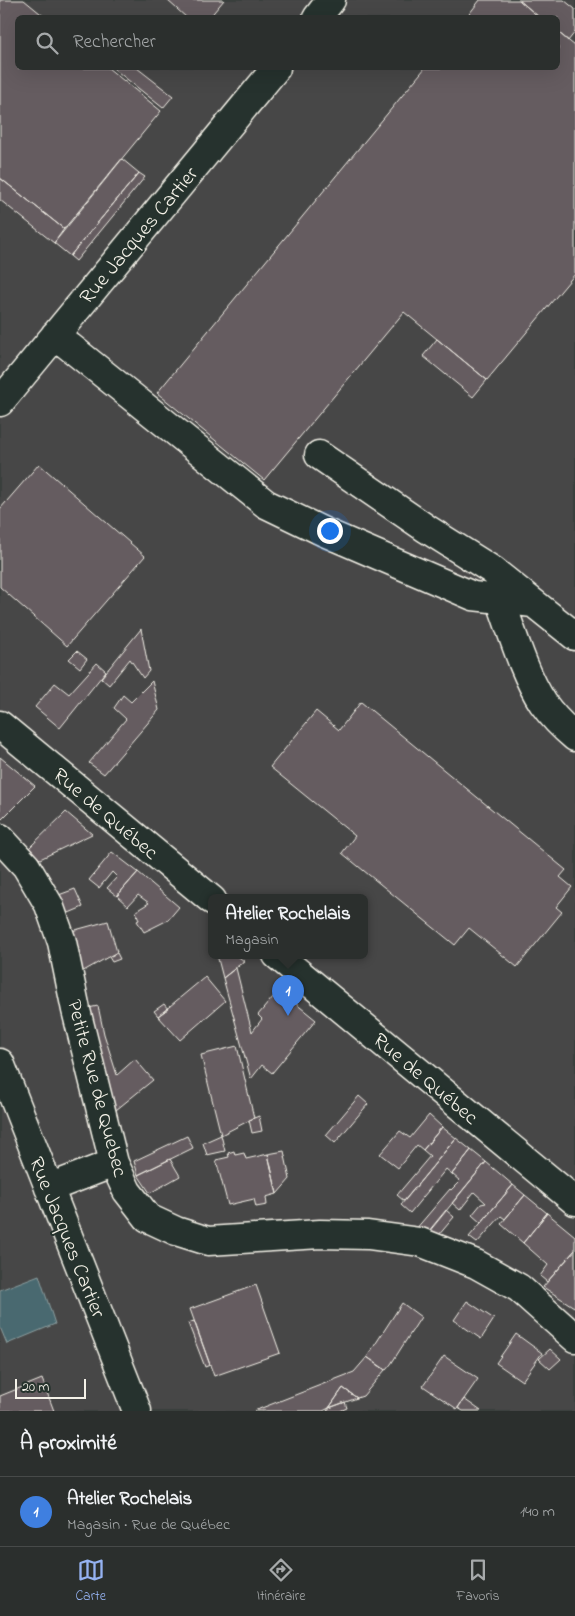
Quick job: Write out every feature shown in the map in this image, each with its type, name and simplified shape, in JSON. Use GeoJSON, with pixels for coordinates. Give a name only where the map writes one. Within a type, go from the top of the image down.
{"type":"FeatureCollection","features":[{"type":"Feature","properties":{"kind":"street"},"geometry":{"type":"LineString","coordinates":[[320,15],[332,0]]}},
{"type":"Feature","properties":{"kind":"street","name":"Rue Jacques Cartier"},"geometry":{"type":"LineString","coordinates":[[0,402],[274,70]]}},
{"type":"Feature","properties":{"kind":"street"},"geometry":{"type":"LineString","coordinates":[[56,335],[266,504],[324,532],[473,596],[533,603]]}},
{"type":"Feature","properties":{"kind":"street"},"geometry":{"type":"LineString","coordinates":[[319,455],[427,529],[492,570],[575,636]]}},
{"type":"Feature","properties":{"kind":"street"},"geometry":{"type":"LineString","coordinates":[[500,599],[529,677],[542,703],[559,724],[575,737]]}},
{"type":"Feature","properties":{"kind":"street","name":"Rue de Québec"},"geometry":{"type":"LineString","coordinates":[[0,725],[208,897]]}},
{"type":"Feature","properties":{"kind":"street","name":"Petite Rue de Quebec"},"geometry":{"type":"LineString","coordinates":[[0,838],[26,866],[49,904],[62,942],[76,1010],[114,1163],[126,1191],[148,1218],[176,1231],[208,1241],[330,1234],[368,1235],[420,1242],[476,1264],[520,1288],[575,1338]]}},
{"type":"Feature","properties":{"kind":"street","name":"Rue de Québec"},"geometry":{"type":"LineString","coordinates":[[283,959],[575,1201]]}},
{"type":"Feature","properties":{"kind":"street","name":"Rue Jacques Cartier"},"geometry":{"type":"LineString","coordinates":[[0,1063],[137,1411]]}},
{"type":"Feature","properties":{"kind":"street"},"geometry":{"type":"LineString","coordinates":[[49,1188],[114,1163]]}},
{"type":"Feature","properties":{"kind":"shaded area"},"geometry":{"type":"Polygon","coordinates":[[[0,0],[575,0],[575,1411],[0,1411],[0,0]]]}},
{"type":"Feature","properties":{"kind":"water"},"geometry":{"type":"Polygon","coordinates":[[[39,1275],[55,1324],[7,1344],[0,1327],[0,1290],[39,1275]]]}},
{"type":"Feature","properties":{"kind":"building"},"geometry":{"type":"Polygon","coordinates":[[[0,0],[24,0],[42,15],[15,15],[15,70],[110,70],[161,111],[64,229],[0,178],[0,0]]]}},
{"type":"Feature","properties":{"kind":"building"},"geometry":{"type":"Polygon","coordinates":[[[167,0],[224,0],[212,15],[184,15],[167,0]]]}},
{"type":"Feature","properties":{"kind":"building"},"geometry":{"type":"Polygon","coordinates":[[[480,0],[519,0],[536,15],[468,15],[480,0]]]}},
{"type":"Feature","properties":{"kind":"building"},"geometry":{"type":"Polygon","coordinates":[[[519,0],[564,0],[575,9],[575,32],[568,41],[560,34],[560,15],[536,15],[519,0]]]}},
{"type":"Feature","properties":{"kind":"building"},"geometry":{"type":"Polygon","coordinates":[[[560,34],[575,46],[575,274],[487,380],[404,312],[264,480],[157,393],[423,70],[560,70],[560,34]]]}},
{"type":"Feature","properties":{"kind":"building"},"geometry":{"type":"Polygon","coordinates":[[[116,70],[140,70],[173,96],[163,108],[116,70]]]}},
{"type":"Feature","properties":{"kind":"building"},"geometry":{"type":"Polygon","coordinates":[[[122,159],[139,173],[70,256],[54,243],[122,159]]]}},
{"type":"Feature","properties":{"kind":"building"},"geometry":{"type":"Polygon","coordinates":[[[139,173],[145,177],[76,261],[70,256],[139,173]]]}},
{"type":"Feature","properties":{"kind":"building"},"geometry":{"type":"Polygon","coordinates":[[[0,178],[64,229],[54,243],[0,200],[0,178]]]}},
{"type":"Feature","properties":{"kind":"building"},"geometry":{"type":"Polygon","coordinates":[[[437,339],[487,380],[473,397],[423,356],[437,339]]]}},
{"type":"Feature","properties":{"kind":"building"},"geometry":{"type":"Polygon","coordinates":[[[39,464],[145,556],[67,646],[0,587],[0,509],[39,464]]]}},
{"type":"Feature","properties":{"kind":"building"},"geometry":{"type":"Polygon","coordinates":[[[141,629],[149,671],[143,678],[130,659],[109,685],[101,678],[141,629]]]}},
{"type":"Feature","properties":{"kind":"building"},"geometry":{"type":"Polygon","coordinates":[[[77,651],[87,659],[80,668],[69,659],[77,651]]]}},
{"type":"Feature","properties":{"kind":"building"},"geometry":{"type":"Polygon","coordinates":[[[97,663],[106,671],[60,728],[35,707],[55,683],[69,694],[97,663]]]}},
{"type":"Feature","properties":{"kind":"building"},"geometry":{"type":"Polygon","coordinates":[[[152,681],[159,710],[104,774],[89,763],[126,719],[114,708],[123,695],[131,702],[152,681]]]}},
{"type":"Feature","properties":{"kind":"building"},"geometry":{"type":"Polygon","coordinates":[[[361,702],[566,870],[560,877],[572,887],[556,907],[562,912],[517,967],[469,928],[455,945],[342,853],[355,836],[270,767],[316,711],[339,730],[361,702]]]}},
{"type":"Feature","properties":{"kind":"building"},"geometry":{"type":"Polygon","coordinates":[[[0,757],[35,786],[2,819],[0,817],[0,757]]]}},
{"type":"Feature","properties":{"kind":"building"},"geometry":{"type":"Polygon","coordinates":[[[66,812],[92,834],[40,859],[29,848],[66,812]]]}},
{"type":"Feature","properties":{"kind":"building"},"geometry":{"type":"Polygon","coordinates":[[[112,852],[138,872],[117,896],[107,888],[117,877],[112,872],[99,888],[89,880],[112,852]]]}},
{"type":"Feature","properties":{"kind":"building"},"geometry":{"type":"Polygon","coordinates":[[[138,872],[179,907],[168,920],[144,932],[137,921],[139,920],[136,911],[149,903],[138,895],[128,906],[117,896],[138,872]]]}},
{"type":"Feature","properties":{"kind":"building"},"geometry":{"type":"Polygon","coordinates":[[[75,889],[83,907],[64,915],[56,896],[75,889]]]}},
{"type":"Feature","properties":{"kind":"building"},"geometry":{"type":"Polygon","coordinates":[[[108,921],[117,952],[80,973],[68,932],[108,921]]]}},
{"type":"Feature","properties":{"kind":"building"},"geometry":{"type":"Polygon","coordinates":[[[117,953],[120,959],[112,962],[109,957],[117,953]]]}},
{"type":"Feature","properties":{"kind":"building"},"geometry":{"type":"Polygon","coordinates":[[[218,959],[241,959],[244,961],[223,978],[218,959]]]}},
{"type":"Feature","properties":{"kind":"building"},"geometry":{"type":"Polygon","coordinates":[[[236,968],[252,1032],[262,1019],[258,1015],[279,990],[316,1020],[272,1073],[262,1065],[251,1079],[223,978],[236,968]]]}},
{"type":"Feature","properties":{"kind":"building"},"geometry":{"type":"Polygon","coordinates":[[[205,977],[225,1001],[180,1040],[158,1016],[205,977]]]}},
{"type":"Feature","properties":{"kind":"building"},"geometry":{"type":"Polygon","coordinates":[[[164,1004],[168,1009],[158,1016],[154,1011],[164,1004]]]}},
{"type":"Feature","properties":{"kind":"building"},"geometry":{"type":"Polygon","coordinates":[[[98,1006],[104,1034],[117,1075],[135,1059],[153,1080],[116,1110],[99,1058],[88,1008],[98,1006]]]}},
{"type":"Feature","properties":{"kind":"building"},"geometry":{"type":"Polygon","coordinates":[[[237,1046],[254,1118],[221,1135],[201,1055],[237,1046]]]}},
{"type":"Feature","properties":{"kind":"building"},"geometry":{"type":"Polygon","coordinates":[[[359,1096],[368,1104],[335,1143],[326,1135],[359,1096]]]}},
{"type":"Feature","properties":{"kind":"building"},"geometry":{"type":"Polygon","coordinates":[[[429,1115],[442,1127],[423,1150],[417,1145],[398,1168],[380,1154],[400,1131],[410,1138],[429,1115]]]}},
{"type":"Feature","properties":{"kind":"building"},"geometry":{"type":"Polygon","coordinates":[[[259,1116],[262,1131],[252,1133],[249,1120],[259,1116]]]}},
{"type":"Feature","properties":{"kind":"building"},"geometry":{"type":"Polygon","coordinates":[[[442,1127],[456,1138],[404,1201],[397,1195],[430,1156],[423,1150],[442,1127]]]}},
{"type":"Feature","properties":{"kind":"building"},"geometry":{"type":"Polygon","coordinates":[[[221,1135],[225,1151],[207,1155],[203,1143],[221,1135]]]}},
{"type":"Feature","properties":{"kind":"building"},"geometry":{"type":"Polygon","coordinates":[[[187,1136],[193,1148],[138,1175],[134,1161],[187,1136]]]}},
{"type":"Feature","properties":{"kind":"building"},"geometry":{"type":"Polygon","coordinates":[[[456,1138],[471,1150],[452,1174],[446,1169],[410,1213],[401,1205],[456,1138]]]}},
{"type":"Feature","properties":{"kind":"building"},"geometry":{"type":"Polygon","coordinates":[[[471,1150],[486,1162],[428,1233],[415,1230],[450,1189],[460,1181],[452,1174],[471,1150]]]}},
{"type":"Feature","properties":{"kind":"building"},"geometry":{"type":"Polygon","coordinates":[[[234,1151],[235,1155],[244,1153],[246,1159],[268,1154],[277,1194],[266,1197],[267,1205],[256,1207],[254,1199],[228,1205],[216,1160],[229,1157],[228,1153],[234,1151]]]}},
{"type":"Feature","properties":{"kind":"building"},"geometry":{"type":"Polygon","coordinates":[[[284,1151],[290,1179],[277,1194],[268,1154],[284,1151]]]}},
{"type":"Feature","properties":{"kind":"building"},"geometry":{"type":"Polygon","coordinates":[[[170,1159],[180,1176],[150,1193],[138,1175],[170,1159]]]}},
{"type":"Feature","properties":{"kind":"building"},"geometry":{"type":"Polygon","coordinates":[[[486,1162],[513,1185],[481,1223],[472,1215],[481,1204],[486,1203],[474,1192],[460,1210],[452,1203],[486,1162]]]}},
{"type":"Feature","properties":{"kind":"building"},"geometry":{"type":"Polygon","coordinates":[[[513,1185],[525,1195],[505,1219],[501,1216],[477,1243],[469,1237],[513,1185]]]}},
{"type":"Feature","properties":{"kind":"building"},"geometry":{"type":"Polygon","coordinates":[[[525,1195],[547,1213],[523,1243],[501,1224],[525,1195]]]}},
{"type":"Feature","properties":{"kind":"building"},"geometry":{"type":"Polygon","coordinates":[[[446,1210],[454,1217],[438,1236],[428,1232],[446,1210]]]}},
{"type":"Feature","properties":{"kind":"building"},"geometry":{"type":"Polygon","coordinates":[[[547,1213],[575,1236],[575,1250],[547,1282],[540,1276],[548,1265],[523,1243],[547,1213]]]}},
{"type":"Feature","properties":{"kind":"building"},"geometry":{"type":"Polygon","coordinates":[[[575,1250],[575,1306],[574,1307],[543,1287],[575,1250]]]}},
{"type":"Feature","properties":{"kind":"building"},"geometry":{"type":"Polygon","coordinates":[[[256,1285],[280,1353],[214,1376],[190,1309],[256,1285]]]}},
{"type":"Feature","properties":{"kind":"building"},"geometry":{"type":"Polygon","coordinates":[[[467,1301],[494,1319],[481,1339],[454,1320],[467,1301]]]}},
{"type":"Feature","properties":{"kind":"building"},"geometry":{"type":"Polygon","coordinates":[[[402,1303],[421,1317],[386,1370],[367,1357],[402,1303]]]}},
{"type":"Feature","properties":{"kind":"building"},"geometry":{"type":"Polygon","coordinates":[[[194,1321],[210,1365],[205,1367],[188,1323],[194,1321]]]}},
{"type":"Feature","properties":{"kind":"building"},"geometry":{"type":"Polygon","coordinates":[[[516,1334],[542,1353],[522,1381],[496,1363],[516,1334]]]}},
{"type":"Feature","properties":{"kind":"building"},"geometry":{"type":"Polygon","coordinates":[[[550,1349],[561,1359],[550,1369],[539,1359],[550,1349]]]}},
{"type":"Feature","properties":{"kind":"building"},"geometry":{"type":"Polygon","coordinates":[[[444,1356],[478,1379],[457,1409],[423,1386],[444,1356]]]}},
{"type":"Feature","properties":{"kind":"building"},"geometry":{"type":"Polygon","coordinates":[[[367,1357],[385,1370],[363,1396],[357,1398],[343,1388],[329,1408],[323,1411],[254,1411],[354,1372],[367,1357]]]}},
{"type":"Feature","properties":{"kind":"building"},"geometry":{"type":"Polygon","coordinates":[[[42,1379],[54,1411],[0,1411],[0,1396],[42,1379]]]}},
{"type":"Feature","properties":{"kind":"building"},"geometry":{"type":"Polygon","coordinates":[[[343,1388],[357,1398],[329,1408],[343,1388]]]}},
{"type":"Feature","properties":{"kind":"building"},"geometry":{"type":"Polygon","coordinates":[[[464,1399],[481,1411],[463,1411],[458,1408],[464,1399]]]}},
{"type":"Feature","properties":{"kind":"building"},"geometry":{"type":"Polygon","coordinates":[[[345,1402],[347,1408],[340,1411],[327,1411],[329,1408],[345,1402]]]}},
{"type":"Feature","properties":{"kind":"place","name":"Atelier Rochelais"},"geometry":{"type":"Point","coordinates":[288,1016]}}]}
